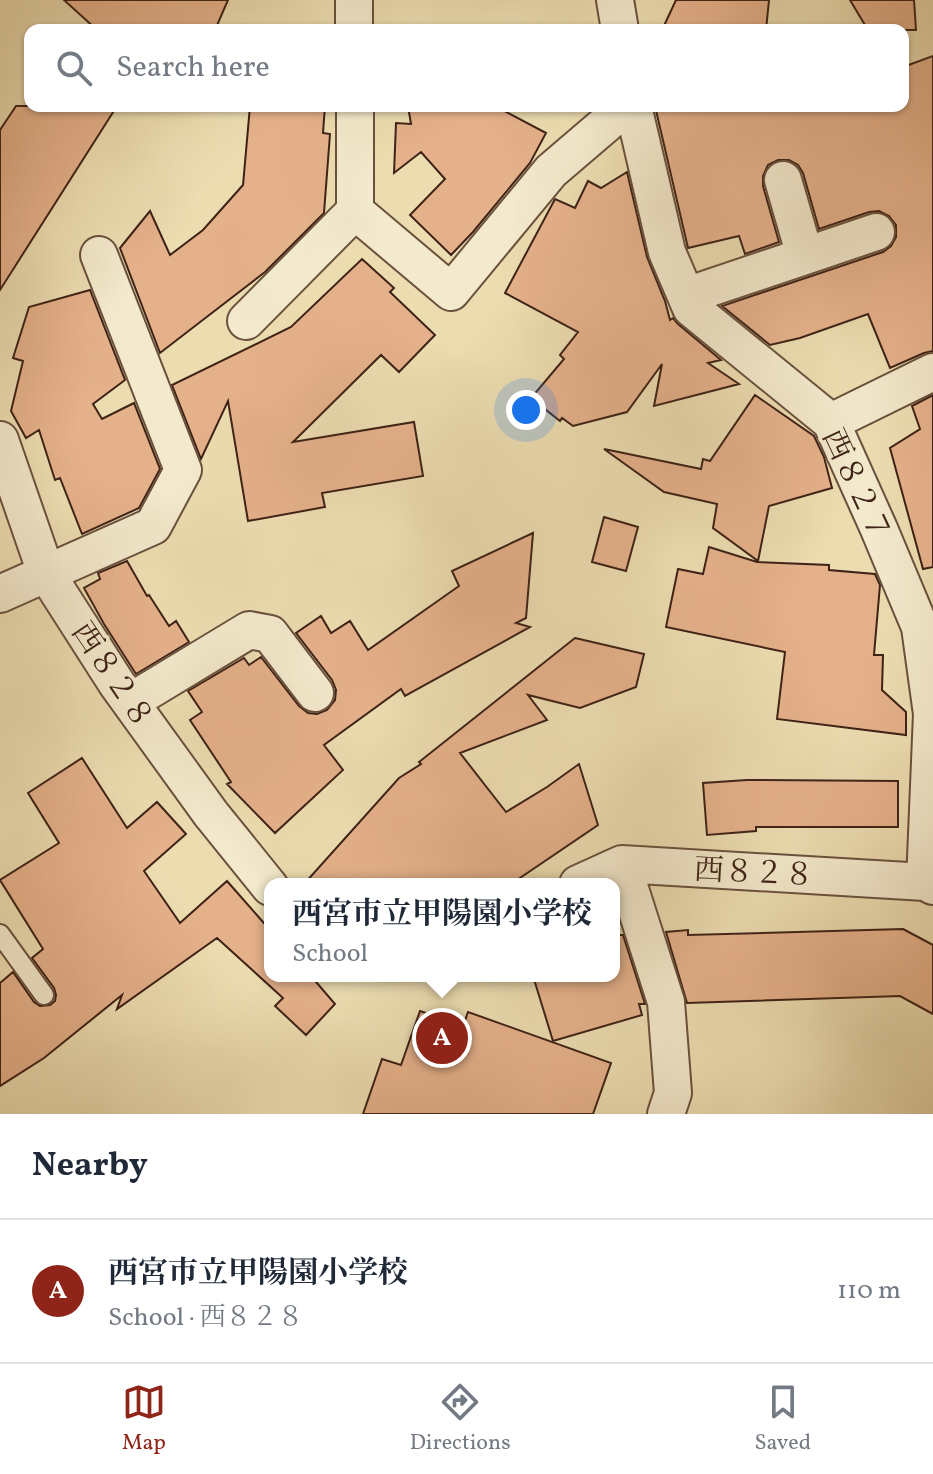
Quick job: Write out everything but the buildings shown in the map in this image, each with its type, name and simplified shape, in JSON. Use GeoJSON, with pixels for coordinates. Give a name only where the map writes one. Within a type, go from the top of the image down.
{"type":"FeatureCollection","features":[{"type":"Feature","properties":{"kind":"street"},"geometry":{"type":"LineString","coordinates":[[354,0],[354,24]]}},
{"type":"Feature","properties":{"kind":"street"},"geometry":{"type":"LineString","coordinates":[[615,0],[619,24]]}},
{"type":"Feature","properties":{"kind":"street"},"geometry":{"type":"LineString","coordinates":[[246,321],[355,211],[355,112]]}},
{"type":"Feature","properties":{"kind":"street"},"geometry":{"type":"LineString","coordinates":[[355,211],[451,292],[551,171],[623,112]]}},
{"type":"Feature","properties":{"kind":"street","name":"西８２７"},"geometry":{"type":"LineString","coordinates":[[632,112],[667,252],[691,308],[831,422],[920,627],[932,714],[929,884]]}},
{"type":"Feature","properties":{"kind":"street"},"geometry":{"type":"LineString","coordinates":[[783,180],[805,256]]}},
{"type":"Feature","properties":{"kind":"street"},"geometry":{"type":"LineString","coordinates":[[686,296],[876,232]]}},
{"type":"Feature","properties":{"kind":"street"},"geometry":{"type":"LineString","coordinates":[[0,594],[153,526],[183,470],[99,255]]}},
{"type":"Feature","properties":{"kind":"street"},"geometry":{"type":"LineString","coordinates":[[831,422],[933,372]]}},
{"type":"Feature","properties":{"kind":"street","name":"西８２８"},"geometry":{"type":"LineString","coordinates":[[0,440],[46,573],[130,702],[211,814],[264,880]]}},
{"type":"Feature","properties":{"kind":"street"},"geometry":{"type":"LineString","coordinates":[[130,702],[249,630],[270,634],[315,693]]}},
{"type":"Feature","properties":{"kind":"street"},"geometry":{"type":"LineString","coordinates":[[622,864],[666,1002],[673,1093],[666,1114]]}},
{"type":"Feature","properties":{"kind":"street","name":"西８２８"},"geometry":{"type":"LineString","coordinates":[[591,878],[622,864],[929,884]]}},
{"type":"Feature","properties":{"kind":"lane"},"geometry":{"type":"LineString","coordinates":[[0,934],[44,995]]}},
{"type":"Feature","properties":{"kind":"place","name":"西宮市立甲陽園小学校"},"geometry":{"type":"Point","coordinates":[442,1038]}}]}
